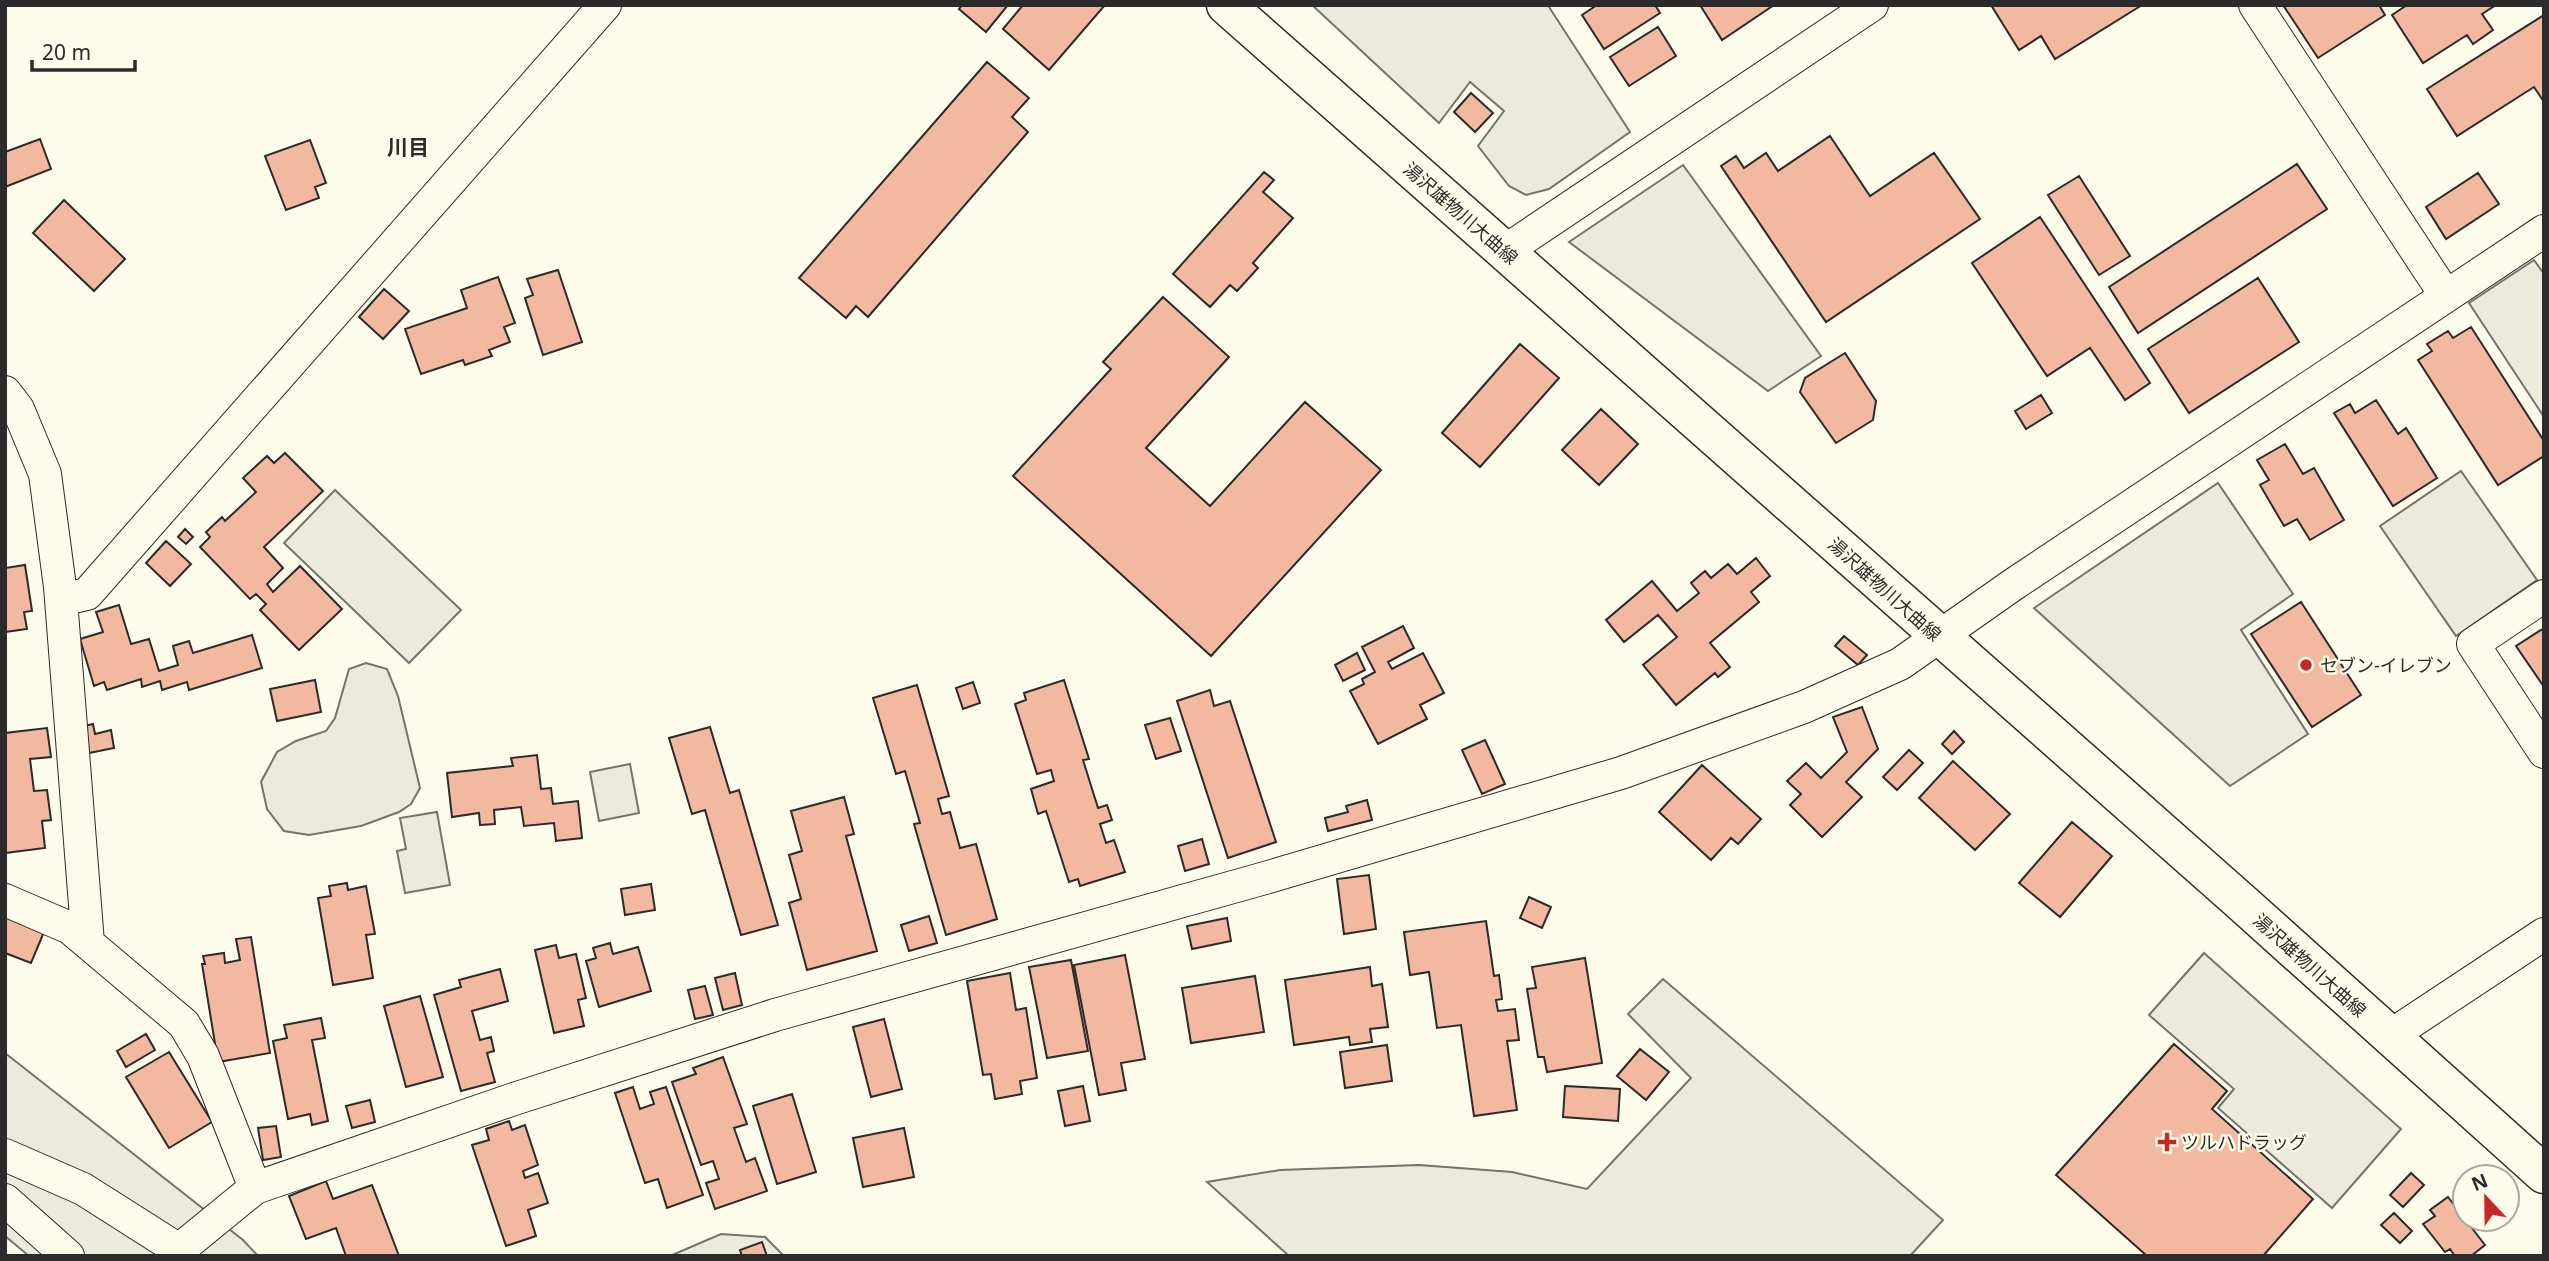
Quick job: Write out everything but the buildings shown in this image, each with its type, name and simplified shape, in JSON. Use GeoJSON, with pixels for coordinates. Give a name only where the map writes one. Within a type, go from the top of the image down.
{"type":"FeatureCollection","features":[{"type":"Feature","properties":{"kind":"main road","name":"湯沢雄物川大曲線"},"geometry":{"type":"LineString","coordinates":[[1226,5],[2544,1174]]}},
{"type":"Feature","properties":{"kind":"street"},"geometry":{"type":"LineString","coordinates":[[61,600],[87,594],[606,5]]}},
{"type":"Feature","properties":{"kind":"street"},"geometry":{"type":"LineString","coordinates":[[1505,251],[1871,5]]}},
{"type":"Feature","properties":{"kind":"street"},"geometry":{"type":"LineString","coordinates":[[2255,5],[2446,296]]}},
{"type":"Feature","properties":{"kind":"street"},"geometry":{"type":"LineString","coordinates":[[5,1155],[83,1189],[182,1253],[255,1188],[514,1099],[775,1015],[1265,878],[1621,774],[1804,707],[1900,664],[2014,584],[2544,231]]}},
{"type":"Feature","properties":{"kind":"street"},"geometry":{"type":"LineString","coordinates":[[5,391],[18,409],[45,474],[61,600],[88,943]]}},
{"type":"Feature","properties":{"kind":"street"},"geometry":{"type":"LineString","coordinates":[[2544,596],[2473,644],[2544,752]]}},
{"type":"Feature","properties":{"kind":"street"},"geometry":{"type":"LineString","coordinates":[[5,900],[70,928],[184,1024],[203,1056],[255,1188]]}},
{"type":"Feature","properties":{"kind":"street"},"geometry":{"type":"LineString","coordinates":[[2390,1036],[2544,934]]}},
{"type":"Feature","properties":{"kind":"street"},"geometry":{"type":"LineString","coordinates":[[5,1200],[68,1256]]}},
{"type":"Feature","properties":{"kind":"shaded area"},"geometry":{"type":"Polygon","coordinates":[[[1312,5],[1551,5],[1549,7],[1630,132],[1549,189],[1526,195],[1509,186],[1478,146],[1504,111],[1470,82],[1439,123],[1312,5]]]}},
{"type":"Feature","properties":{"kind":"shaded area"},"geometry":{"type":"Polygon","coordinates":[[[1683,165],[1821,356],[1768,391],[1569,242],[1683,165]]]}},
{"type":"Feature","properties":{"kind":"shaded area"},"geometry":{"type":"Polygon","coordinates":[[[2534,260],[2544,274],[2544,417],[2469,303],[2534,260]]]}},
{"type":"Feature","properties":{"kind":"shaded area"},"geometry":{"type":"Polygon","coordinates":[[[2461,471],[2537,580],[2456,636],[2380,526],[2461,471]]]}},
{"type":"Feature","properties":{"kind":"shaded area"},"geometry":{"type":"Polygon","coordinates":[[[2218,483],[2293,594],[2241,630],[2308,734],[2230,786],[2034,608],[2218,483]]]}},
{"type":"Feature","properties":{"kind":"shaded area"},"geometry":{"type":"Polygon","coordinates":[[[335,490],[461,610],[409,663],[284,543],[335,490]]]}},
{"type":"Feature","properties":{"kind":"shaded area"},"geometry":{"type":"Polygon","coordinates":[[[366,663],[387,669],[398,696],[420,788],[411,804],[399,812],[361,826],[309,835],[284,831],[267,809],[261,782],[277,752],[296,741],[326,731],[335,718],[349,669],[366,663]]]}},
{"type":"Feature","properties":{"kind":"shaded area"},"geometry":{"type":"Polygon","coordinates":[[[630,764],[639,813],[599,821],[590,772],[630,764]]]}},
{"type":"Feature","properties":{"kind":"shaded area"},"geometry":{"type":"Polygon","coordinates":[[[437,812],[450,885],[405,893],[397,851],[406,849],[400,818],[437,812]]]}},
{"type":"Feature","properties":{"kind":"shaded area"},"geometry":{"type":"Polygon","coordinates":[[[2204,953],[2401,1129],[2332,1208],[2218,1108],[2234,1089],[2149,1015],[2204,953]]]}},
{"type":"Feature","properties":{"kind":"shaded area"},"geometry":{"type":"Polygon","coordinates":[[[1663,979],[1943,1220],[1910,1256],[1289,1256],[1207,1182],[1280,1170],[1419,1165],[1512,1172],[1587,1189],[1691,1078],[1628,1014],[1663,979]]]}},
{"type":"Feature","properties":{"kind":"shaded area"},"geometry":{"type":"Polygon","coordinates":[[[5,1053],[243,1240],[258,1256],[29,1256],[5,1236],[5,1053]]]}},
{"type":"Feature","properties":{"kind":"shaded area"},"geometry":{"type":"Polygon","coordinates":[[[721,1234],[765,1237],[784,1256],[670,1256],[721,1234]]]}},
{"type":"Feature","properties":{"kind":"place","name":"セブン-イレブン"},"geometry":{"type":"Point","coordinates":[2306,665]}},
{"type":"Feature","properties":{"kind":"place","name":"ツルハドラッグ"},"geometry":{"type":"Point","coordinates":[2167,1142]}},
{"type":"Feature","properties":{"kind":"district","name":"川目"},"geometry":{"type":"Point","coordinates":[408,147]}}]}
